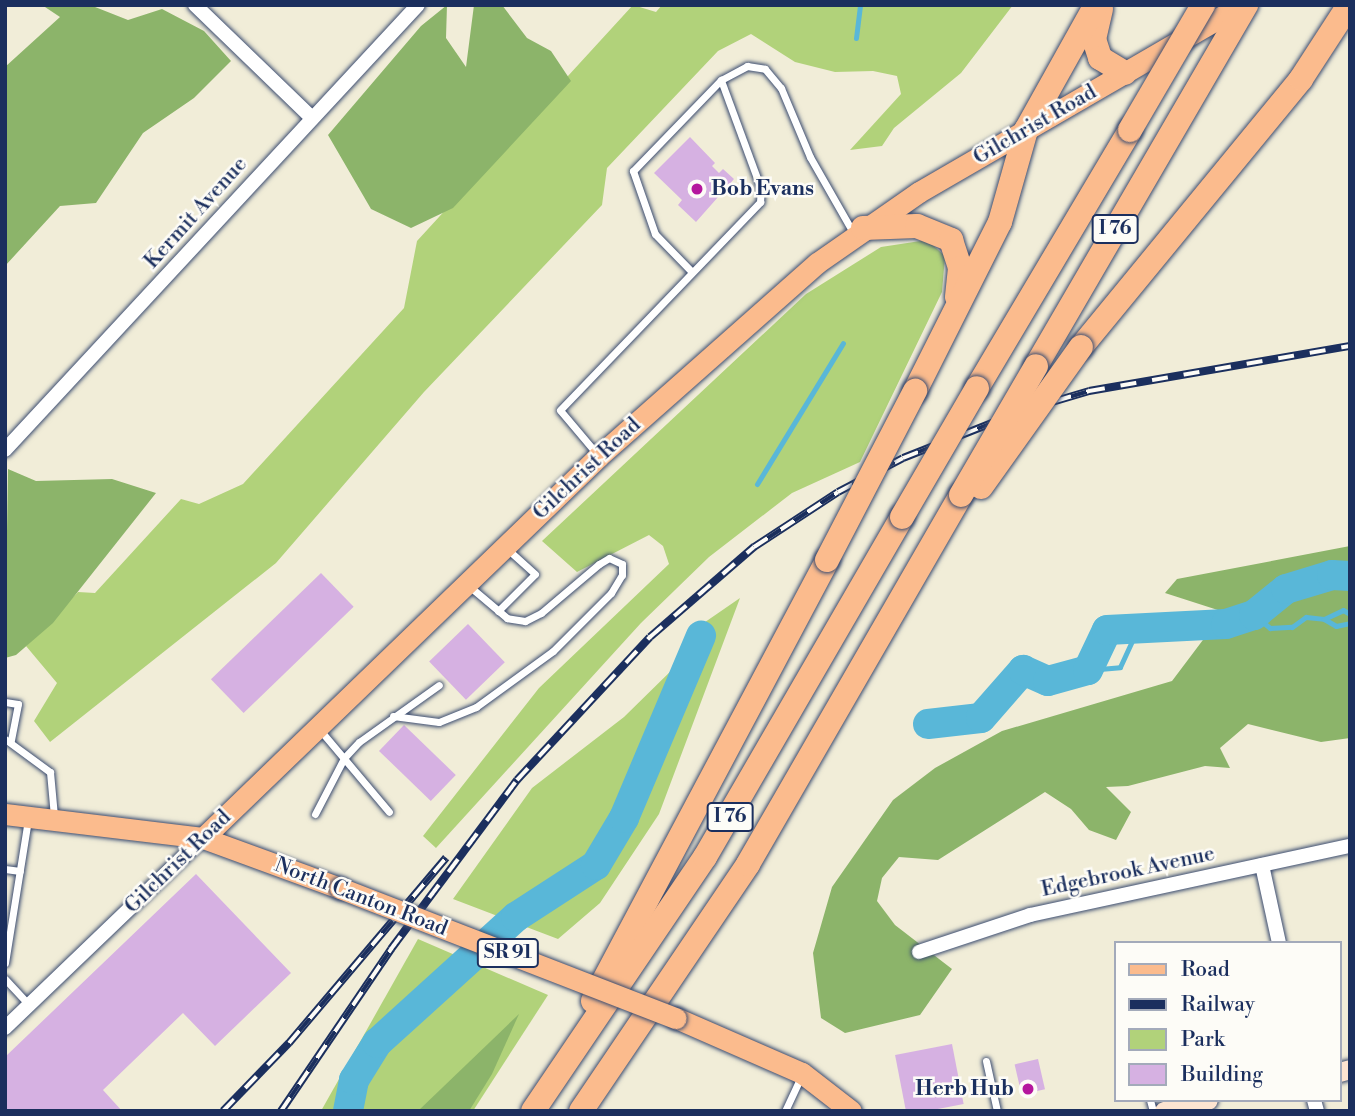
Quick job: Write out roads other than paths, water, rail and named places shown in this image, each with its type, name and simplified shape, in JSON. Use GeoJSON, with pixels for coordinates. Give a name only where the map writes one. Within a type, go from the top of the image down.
{"type":"FeatureCollection","features":[{"type":"Feature","properties":{"kind":"highway"},"geometry":{"type":"LineString","coordinates":[[536,1107],[954,315],[1000,222],[1026,130],[1096,5]]}},
{"type":"Feature","properties":{"kind":"highway"},"geometry":{"type":"LineString","coordinates":[[1102,5],[1094,39],[1100,58],[1125,73]]}},
{"type":"Feature","properties":{"kind":"highway","name":"I 76"},"geometry":{"type":"LineString","coordinates":[[536,1107],[712,846],[1203,5]]}},
{"type":"Feature","properties":{"kind":"highway","name":"I 76"},"geometry":{"type":"LineString","coordinates":[[581,1111],[748,864],[917,571],[971,491],[1036,366],[1244,5]]}},
{"type":"Feature","properties":{"kind":"highway"},"geometry":{"type":"LineString","coordinates":[[971,491],[1081,347],[1301,79],[1349,5]]}},
{"type":"Feature","properties":{"kind":"highway"},"geometry":{"type":"LineString","coordinates":[[858,232],[916,226],[951,240],[960,278],[954,315]]}},
{"type":"Feature","properties":{"kind":"main road","name":"Gilchrist Road"},"geometry":{"type":"LineString","coordinates":[[203,838],[599,456],[773,298],[858,232],[1026,130],[1244,5]]}},
{"type":"Feature","properties":{"kind":"main road","name":"North Canton Road"},"geometry":{"type":"LineString","coordinates":[[5,814],[203,838],[676,1018],[802,1073],[851,1111]]}},
{"type":"Feature","properties":{"kind":"street"},"geometry":{"type":"LineString","coordinates":[[195,5],[311,117]]}},
{"type":"Feature","properties":{"kind":"street","name":"Kermit Avenue"},"geometry":{"type":"LineString","coordinates":[[5,450],[311,117],[418,5]]}},
{"type":"Feature","properties":{"kind":"street","name":"Gilchrist Road"},"geometry":{"type":"LineString","coordinates":[[5,1028],[203,838]]}},
{"type":"Feature","properties":{"kind":"street","name":"Edgebrook Avenue"},"geometry":{"type":"LineString","coordinates":[[919,952],[1030,915],[1350,845]]}},
{"type":"Feature","properties":{"kind":"street"},"geometry":{"type":"LineString","coordinates":[[1262,865],[1279,941]]}},
{"type":"Feature","properties":{"kind":"street"},"geometry":{"type":"LineString","coordinates":[[1164,1111],[1200,1102]]}},
{"type":"Feature","properties":{"kind":"lane"},"geometry":{"type":"LineString","coordinates":[[692,272],[655,234],[633,171],[721,80],[747,66],[765,69],[773,76],[814,166],[858,232]]}},
{"type":"Feature","properties":{"kind":"lane"},"geometry":{"type":"LineString","coordinates":[[599,456],[560,410],[755,208],[762,196],[721,80]]}},
{"type":"Feature","properties":{"kind":"lane"},"geometry":{"type":"LineString","coordinates":[[498,611],[535,573],[505,546]]}},
{"type":"Feature","properties":{"kind":"lane"},"geometry":{"type":"LineString","coordinates":[[393,716],[439,722],[476,707],[552,651],[611,593],[622,575],[622,564],[617,558],[599,564],[541,613],[525,621],[507,618],[466,583]]}},
{"type":"Feature","properties":{"kind":"lane"},"geometry":{"type":"LineString","coordinates":[[315,814],[344,758],[393,716],[439,685]]}},
{"type":"Feature","properties":{"kind":"lane"},"geometry":{"type":"LineString","coordinates":[[5,702],[18,704],[8,740],[50,772],[54,820]]}},
{"type":"Feature","properties":{"kind":"lane"},"geometry":{"type":"LineString","coordinates":[[318,727],[389,812]]}},
{"type":"Feature","properties":{"kind":"lane"},"geometry":{"type":"LineString","coordinates":[[5,963],[29,817]]}},
{"type":"Feature","properties":{"kind":"lane"},"geometry":{"type":"LineString","coordinates":[[5,870],[20,871]]}},
{"type":"Feature","properties":{"kind":"lane"},"geometry":{"type":"LineString","coordinates":[[5,979],[29,1005]]}},
{"type":"Feature","properties":{"kind":"lane"},"geometry":{"type":"LineString","coordinates":[[986,1061],[997,1111]]}},
{"type":"Feature","properties":{"kind":"lane"},"geometry":{"type":"LineString","coordinates":[[785,1111],[802,1073]]}},
{"type":"Feature","properties":{"kind":"waterway"},"geometry":{"type":"LineString","coordinates":[[856,38],[860,5]]}},
{"type":"Feature","properties":{"kind":"waterway"},"geometry":{"type":"LineString","coordinates":[[757,484],[843,343]]}},
{"type":"Feature","properties":{"kind":"waterway"},"geometry":{"type":"LineString","coordinates":[[928,724],[981,718],[1023,670],[1048,681],[1088,670],[1107,630],[1226,624],[1254,615],[1286,589],[1332,575],[1350,576]]}},
{"type":"Feature","properties":{"kind":"waterway"},"geometry":{"type":"LineString","coordinates":[[1254,615],[1270,628],[1292,627],[1306,617],[1324,619],[1343,610],[1350,614]]}},
{"type":"Feature","properties":{"kind":"waterway"},"geometry":{"type":"LineString","coordinates":[[1324,619],[1336,626],[1350,623]]}},
{"type":"Feature","properties":{"kind":"waterway"},"geometry":{"type":"LineString","coordinates":[[1088,670],[1120,667],[1137,630]]}},
{"type":"Feature","properties":{"kind":"waterway"},"geometry":{"type":"LineString","coordinates":[[699,641],[701,636]]}},
{"type":"Feature","properties":{"kind":"waterway"},"geometry":{"type":"LineString","coordinates":[[348,1111],[354,1080],[377,1043],[516,917],[596,865],[624,818],[701,636]]}},
{"type":"Feature","properties":{"kind":"railway"},"geometry":{"type":"LineString","coordinates":[[281,1111],[391,949],[517,780],[650,637],[754,547],[838,492],[903,458],[1025,410],[1089,391],[1350,346]]}},
{"type":"Feature","properties":{"kind":"railway"},"geometry":{"type":"LineString","coordinates":[[223,1111],[289,1043],[446,858]]}},
{"type":"Feature","properties":{"kind":"place","name":"Bob Evans"},"geometry":{"type":"Point","coordinates":[697,189]}},
{"type":"Feature","properties":{"kind":"place","name":"Herb Hub"},"geometry":{"type":"Point","coordinates":[1028,1089]}}]}
